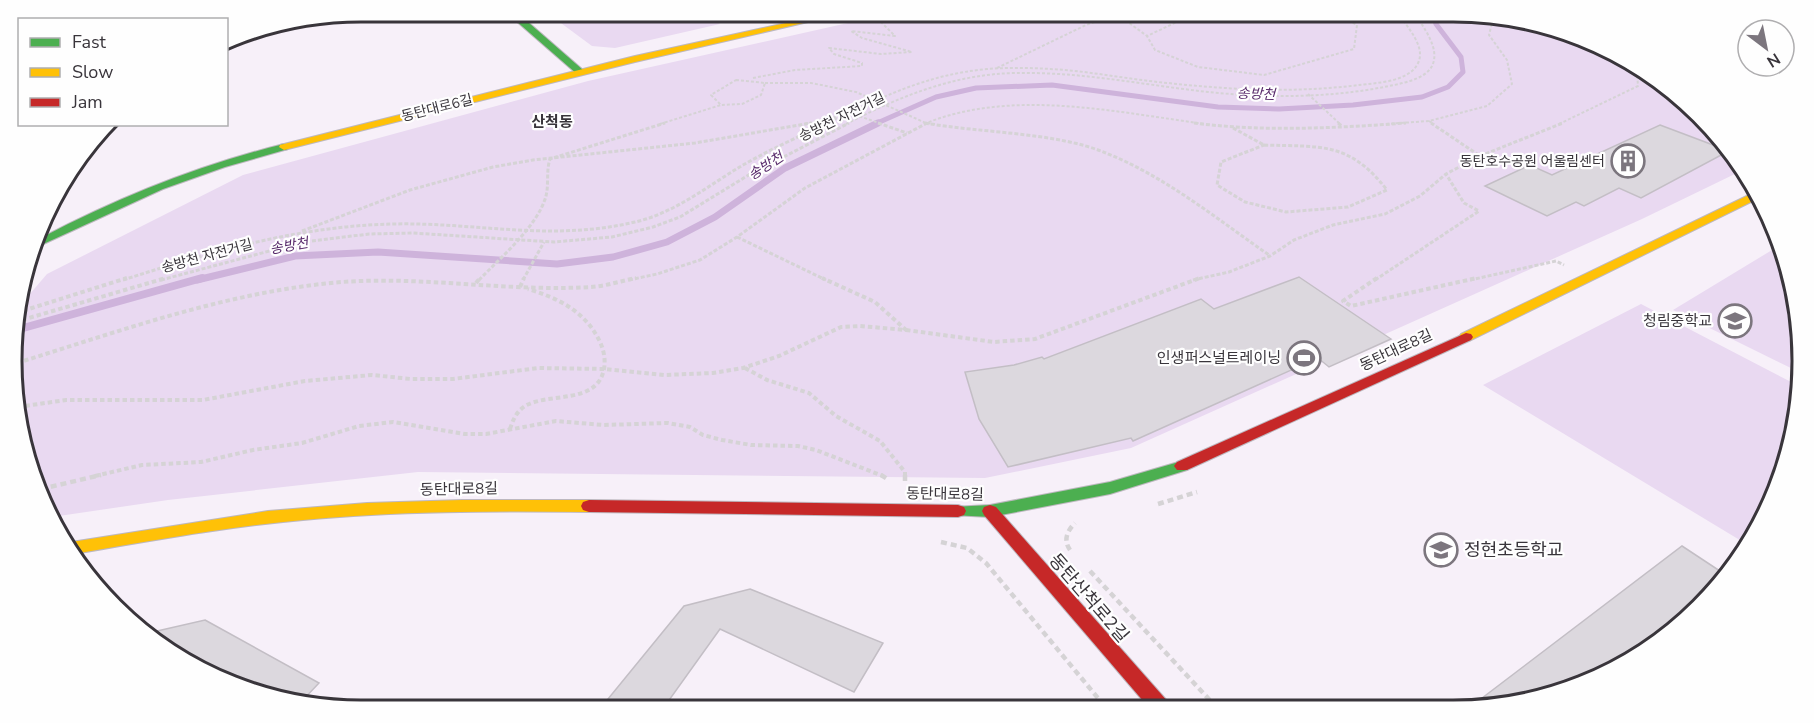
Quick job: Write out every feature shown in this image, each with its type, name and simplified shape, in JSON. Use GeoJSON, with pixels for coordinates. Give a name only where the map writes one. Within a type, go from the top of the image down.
{"type":"FeatureCollection","features":[{"type":"Feature","properties":{"kind":"street"},"geometry":{"type":"LineString","coordinates":[[523,22],[580,72]]}},
{"type":"Feature","properties":{"kind":"street","name":"동탄대로6길"},"geometry":{"type":"LineString","coordinates":[[45,240],[108,207],[208,167],[580,72],[797,22]]}},
{"type":"Feature","properties":{"kind":"street","name":"동탄대로8길"},"geometry":{"type":"LineString","coordinates":[[78,547],[178,530],[332,511],[458,504],[990,512],[1155,476],[1203,458],[1560,293],[1749,198]]}},
{"type":"Feature","properties":{"kind":"street","name":"동탄산척로2길"},"geometry":{"type":"LineString","coordinates":[[990,512],[1154,700]]}},
{"type":"Feature","properties":{"kind":"path"},"geometry":{"type":"LineString","coordinates":[[749,79],[795,70],[862,66],[862,63],[834,54],[829,48],[886,54],[912,52],[862,38],[851,31],[895,36],[881,22]]}},
{"type":"Feature","properties":{"kind":"path"},"geometry":{"type":"LineString","coordinates":[[996,74],[994,69],[1095,22]]}},
{"type":"Feature","properties":{"kind":"path"},"geometry":{"type":"LineString","coordinates":[[1128,22],[1147,36],[1155,50],[1198,67],[1264,75],[1354,49],[1357,26],[1350,22]]}},
{"type":"Feature","properties":{"kind":"path"},"geometry":{"type":"LineString","coordinates":[[1147,36],[1177,22]]}},
{"type":"Feature","properties":{"kind":"path","name":"송방천 자전거길"},"geometry":{"type":"LineString","coordinates":[[26,310],[160,269],[295,233],[391,224],[561,234],[596,231],[638,221],[667,211],[758,157],[873,101],[925,80],[994,69],[1046,69],[1215,88],[1303,90],[1391,80],[1415,68],[1419,59],[1420,50],[1404,22]]}},
{"type":"Feature","properties":{"kind":"path"},"geometry":{"type":"LineString","coordinates":[[25,319],[303,242],[369,234],[413,233],[544,242],[612,237],[680,217],[747,176],[882,105],[933,86],[996,74],[1072,75],[1211,92],[1309,95],[1400,84],[1419,77],[1432,67],[1436,56],[1420,22]]}},
{"type":"Feature","properties":{"kind":"path"},"geometry":{"type":"LineString","coordinates":[[22,361],[186,311],[272,292],[342,282],[594,287],[657,274],[700,260],[805,188],[926,123],[972,110],[1056,104],[1233,128],[1342,127],[1430,121],[1487,106],[1512,84],[1508,60],[1489,35],[1492,25]]}},
{"type":"Feature","properties":{"kind":"path"},"geometry":{"type":"LineString","coordinates":[[721,105],[711,95],[741,77],[765,82],[811,83],[855,92],[926,123],[1061,141],[1105,152],[1163,181],[1270,256]]}},
{"type":"Feature","properties":{"kind":"path"},"geometry":{"type":"LineString","coordinates":[[25,406],[92,399],[203,400],[305,381],[372,375],[411,379],[453,379],[538,368],[605,369],[664,375],[713,373],[743,368],[780,356],[841,327],[860,326],[906,330],[994,342],[1035,339],[1192,280],[1229,272],[1270,256],[1294,240],[1333,225],[1385,214],[1420,196],[1446,174],[1480,156],[1582,115],[1638,86],[1637,78]]}},
{"type":"Feature","properties":{"kind":"path"},"geometry":{"type":"LineString","coordinates":[[549,159],[721,105],[742,104],[761,94],[765,82]]}},
{"type":"Feature","properties":{"kind":"path"},"geometry":{"type":"LineString","coordinates":[[1303,90],[1342,127]]}},
{"type":"Feature","properties":{"kind":"path"},"geometry":{"type":"LineString","coordinates":[[303,242],[295,233],[359,206],[428,183],[486,169],[549,159],[682,145],[759,134],[849,113],[907,134]]}},
{"type":"Feature","properties":{"kind":"path"},"geometry":{"type":"LineString","coordinates":[[1430,121],[1480,156]]}},
{"type":"Feature","properties":{"kind":"path"},"geometry":{"type":"LineString","coordinates":[[1233,128],[1264,145],[1334,148],[1371,169],[1387,190],[1348,207],[1286,212],[1245,202],[1217,185],[1221,162],[1264,145]]}},
{"type":"Feature","properties":{"kind":"path"},"geometry":{"type":"LineString","coordinates":[[476,284],[524,231],[546,196],[545,171],[549,159]]}},
{"type":"Feature","properties":{"kind":"path"},"geometry":{"type":"LineString","coordinates":[[1446,174],[1464,202],[1479,211],[1343,301],[1351,306],[1556,261],[1565,266]]}},
{"type":"Feature","properties":{"kind":"path"},"geometry":{"type":"LineString","coordinates":[[736,237],[875,302],[906,330]]}},
{"type":"Feature","properties":{"kind":"path"},"geometry":{"type":"LineString","coordinates":[[519,287],[544,242]]}},
{"type":"Feature","properties":{"kind":"path"},"geometry":{"type":"LineString","coordinates":[[510,429],[512,417],[520,410],[536,402],[586,391],[597,384],[605,369],[602,346],[581,315],[571,307],[544,294],[519,287]]}},
{"type":"Feature","properties":{"kind":"path"},"geometry":{"type":"LineString","coordinates":[[47,488],[142,465],[201,462],[268,447],[302,443],[343,430],[376,423],[404,422],[465,434],[486,434],[556,421],[604,425],[668,423],[690,427],[703,435],[722,440],[751,445],[798,446],[816,450],[877,472],[905,489],[904,472],[880,441],[836,416],[809,393],[767,380],[756,372],[743,368]]}},
{"type":"Feature","properties":{"kind":"path"},"geometry":{"type":"LineString","coordinates":[[1155,504],[1177,500],[1204,489]]}},
{"type":"Feature","properties":{"kind":"path"},"geometry":{"type":"LineString","coordinates":[[1075,555],[1067,546],[1066,537],[1068,530],[1082,519]]}},
{"type":"Feature","properties":{"kind":"path"},"geometry":{"type":"LineString","coordinates":[[939,542],[953,543],[967,548],[986,563],[1100,700]]}},
{"type":"Feature","properties":{"kind":"path"},"geometry":{"type":"LineString","coordinates":[[1083,564],[1210,700]]}},
{"type":"Feature","properties":{"kind":"shaded area"},"geometry":{"type":"Polygon","coordinates":[[[560,22],[716,22],[720,24],[615,48],[592,46],[560,22]]]}},
{"type":"Feature","properties":{"kind":"shaded area"},"geometry":{"type":"Polygon","coordinates":[[[852,22],[1475,23],[1519,29],[1561,40],[1622,68],[1659,93],[1692,122],[1735,174],[1642,219],[1131,448],[985,478],[418,472],[168,500],[60,516],[48,491],[34,449],[23,384],[23,339],[29,295],[47,274],[243,175],[588,81],[852,22]]]}},
{"type":"Feature","properties":{"kind":"shaded area"},"geometry":{"type":"Polygon","coordinates":[[[1773,250],[1789,317],[1792,368],[1673,310],[1773,250]]]}},
{"type":"Feature","properties":{"kind":"shaded area"},"geometry":{"type":"Polygon","coordinates":[[[1641,304],[1791,382],[1785,428],[1774,470],[1757,511],[1740,540],[1483,385],[1641,304]]]}},
{"type":"Feature","properties":{"kind":"building"},"geometry":{"type":"Polygon","coordinates":[[[1660,125],[1713,145],[1721,155],[1641,198],[1619,188],[1584,206],[1576,202],[1547,216],[1485,186],[1530,165],[1552,175],[1660,125]]]}},
{"type":"Feature","properties":{"kind":"building"},"geometry":{"type":"Polygon","coordinates":[[[1299,277],[1391,339],[1329,367],[1318,358],[1133,441],[1131,438],[1008,467],[979,419],[965,372],[1014,365],[1042,357],[1044,359],[1201,299],[1214,309],[1299,277]]]}},
{"type":"Feature","properties":{"kind":"building"},"geometry":{"type":"Polygon","coordinates":[[[1682,546],[1719,570],[1692,601],[1659,630],[1602,666],[1540,689],[1480,700],[1682,546]]]}},
{"type":"Feature","properties":{"kind":"building"},"geometry":{"type":"Polygon","coordinates":[[[750,589],[883,643],[854,692],[720,629],[669,700],[607,700],[684,606],[750,589]]]}},
{"type":"Feature","properties":{"kind":"building"},"geometry":{"type":"Polygon","coordinates":[[[205,620],[319,683],[307,696],[253,683],[212,666],[157,631],[205,620]]]}},
{"type":"Feature","properties":{"kind":"waterway","name":"송방천"},"geometry":{"type":"LineString","coordinates":[[875,124],[936,97],[976,88],[1052,85],[1218,107],[1279,109],[1353,105],[1422,97],[1448,87],[1463,72],[1461,57],[1435,22]]}},
{"type":"Feature","properties":{"kind":"waterway","name":"송방천"},"geometry":{"type":"LineString","coordinates":[[197,280],[295,256],[378,252],[557,264],[613,257],[667,242],[715,217],[785,168],[878,123]]}},
{"type":"Feature","properties":{"kind":"waterway","name":"송방천"},"geometry":{"type":"LineString","coordinates":[[24,328],[202,278]]}},
{"type":"Feature","properties":{"kind":"traffic: fast"},"geometry":{"type":"LineString","coordinates":[[523,22],[580,72]]}},
{"type":"Feature","properties":{"kind":"traffic: fast"},"geometry":{"type":"LineString","coordinates":[[45,240],[69,227],[159,187],[221,165],[284,147]]}},
{"type":"Feature","properties":{"kind":"traffic: fast"},"geometry":{"type":"LineString","coordinates":[[958,511],[990,511],[1110,488],[1182,466]]}},
{"type":"Feature","properties":{"kind":"traffic: slow"},"geometry":{"type":"LineString","coordinates":[[284,147],[635,59],[802,22]]}},
{"type":"Feature","properties":{"kind":"traffic: slow"},"geometry":{"type":"LineString","coordinates":[[1466,337],[1750,199]]}},
{"type":"Feature","properties":{"kind":"traffic: slow"},"geometry":{"type":"LineString","coordinates":[[78,547],[235,522],[335,511],[462,506],[589,506]]}},
{"type":"Feature","properties":{"kind":"traffic: jam"},"geometry":{"type":"LineString","coordinates":[[1182,466],[1466,337]]}},
{"type":"Feature","properties":{"kind":"traffic: jam"},"geometry":{"type":"LineString","coordinates":[[589,506],[958,511]]}},
{"type":"Feature","properties":{"kind":"traffic: jam"},"geometry":{"type":"LineString","coordinates":[[990,511],[1154,700]]}},
{"type":"Feature","properties":{"kind":"place","name":"동탄호수공원 어울림센터"},"geometry":{"type":"Point","coordinates":[1628,161]}},
{"type":"Feature","properties":{"kind":"place","name":"청림중학교"},"geometry":{"type":"Point","coordinates":[1735,321]}},
{"type":"Feature","properties":{"kind":"place","name":"인생퍼스널트레이닝"},"geometry":{"type":"Point","coordinates":[1304,358]}},
{"type":"Feature","properties":{"kind":"place","name":"정현초등학교"},"geometry":{"type":"Point","coordinates":[1441,550]}},
{"type":"Feature","properties":{"kind":"district","name":"산척동"},"geometry":{"type":"Point","coordinates":[552,122]}}]}
